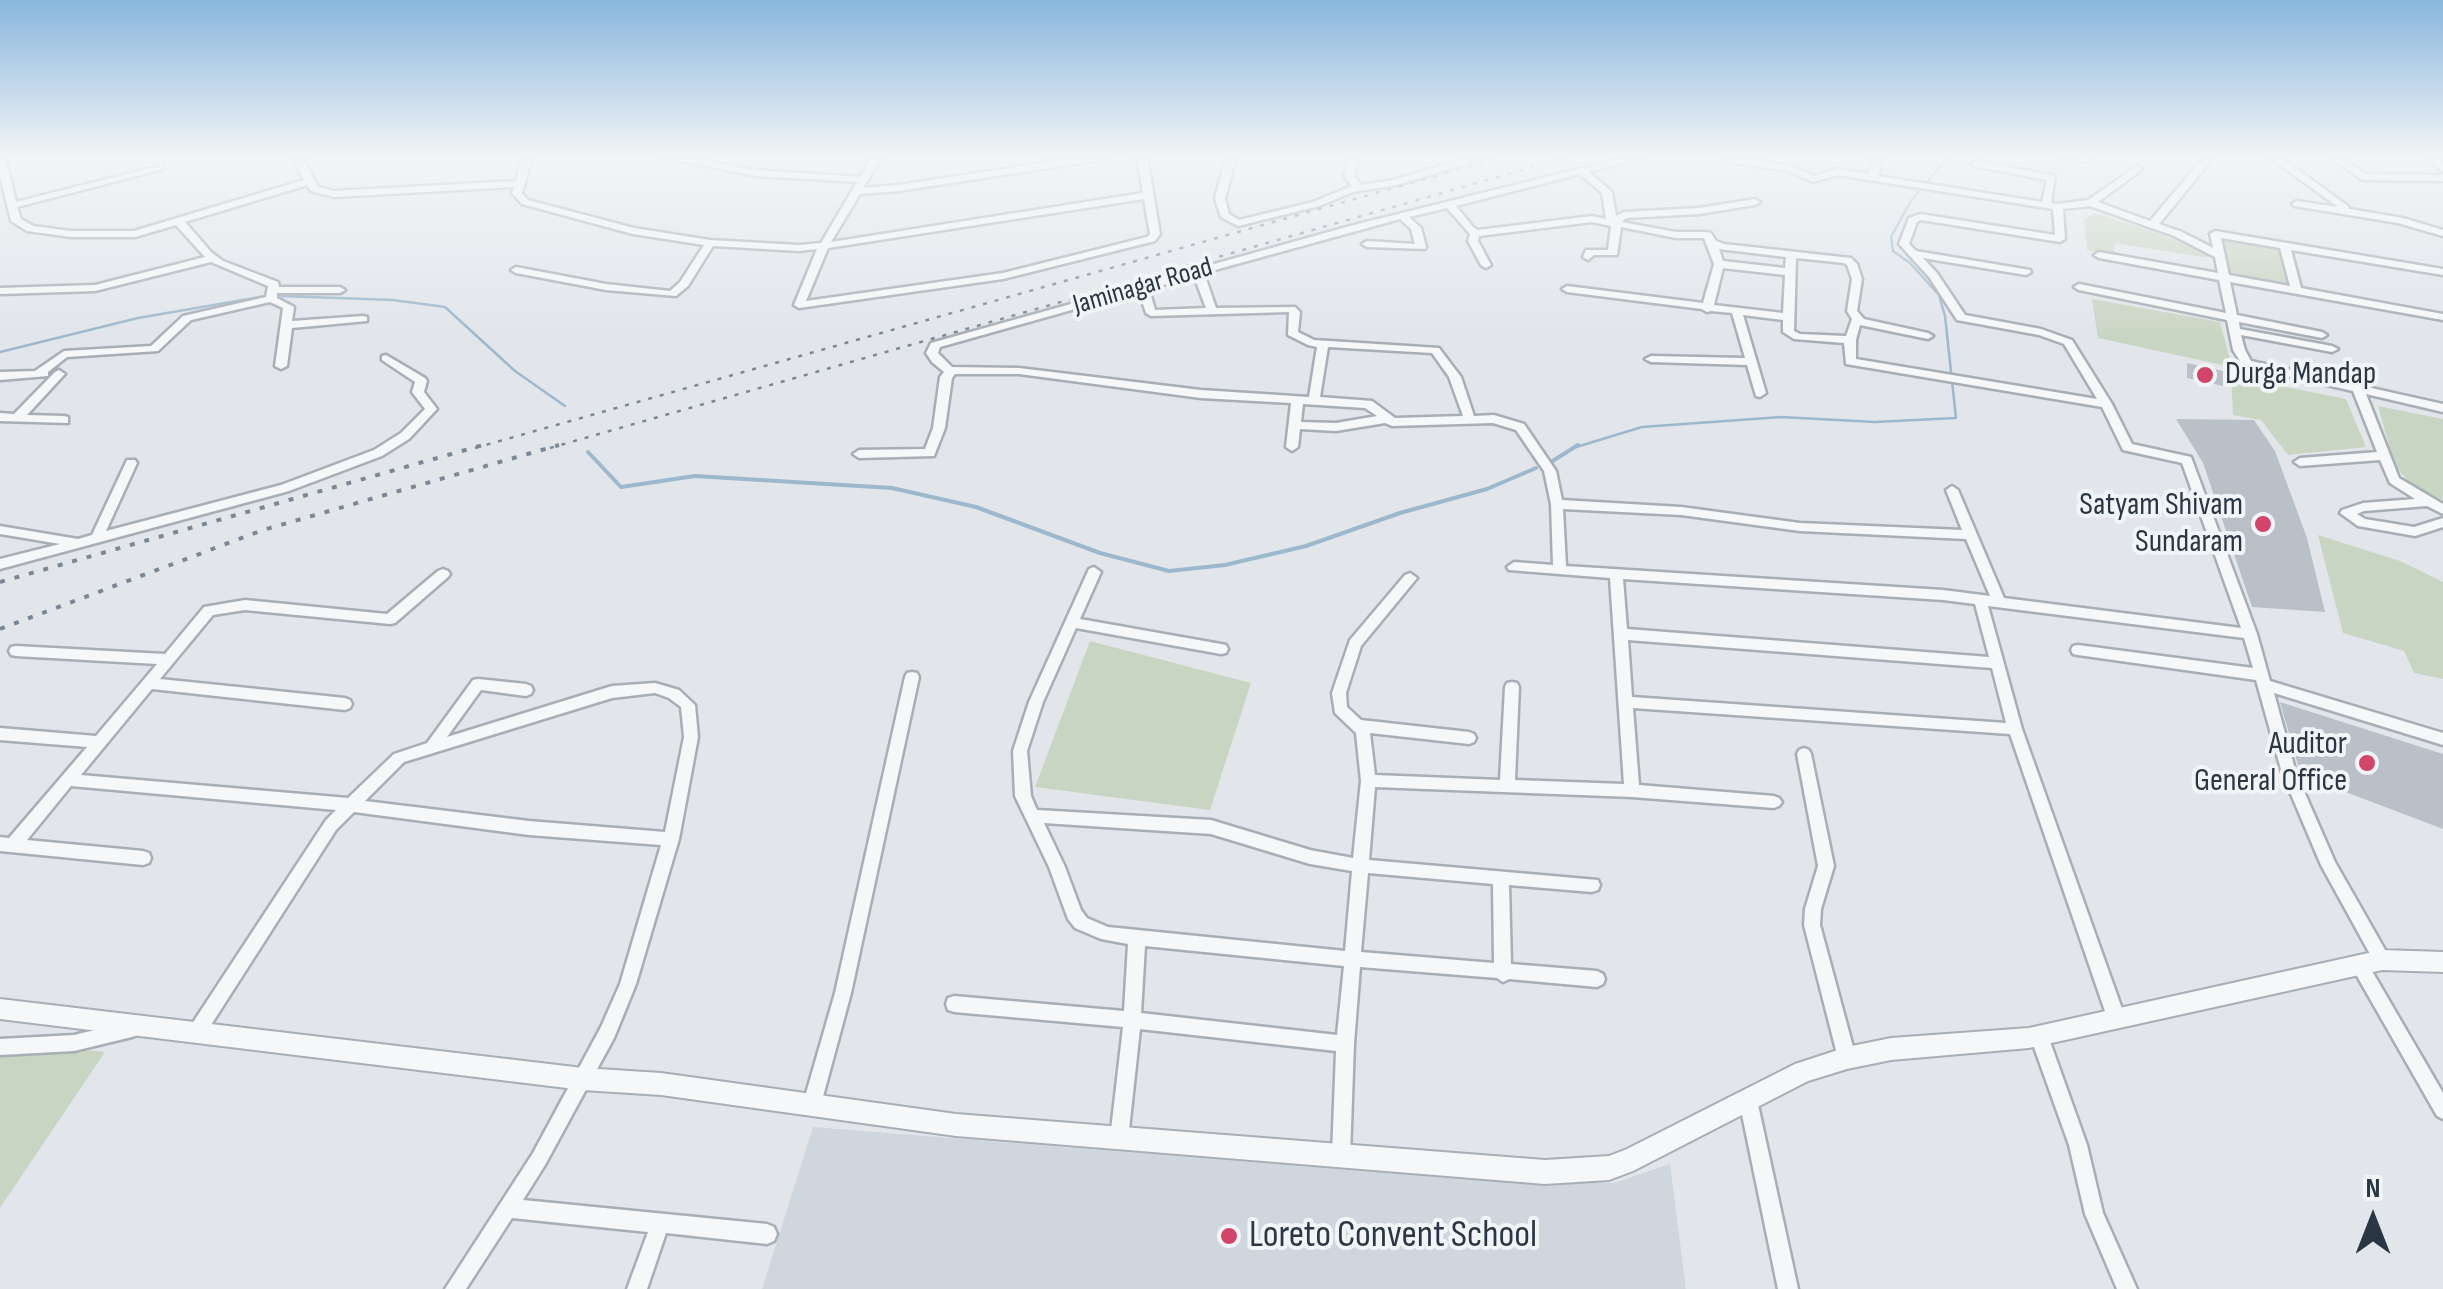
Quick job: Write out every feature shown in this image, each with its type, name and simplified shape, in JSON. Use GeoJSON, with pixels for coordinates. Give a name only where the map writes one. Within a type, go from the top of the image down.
{"type":"FeatureCollection","features":[{"type":"Feature","properties":{"kind":"street"},"geometry":{"type":"LineString","coordinates":[[16,217],[19,224],[56,233],[124,236],[195,217]]}},
{"type":"Feature","properties":{"kind":"street"},"geometry":{"type":"LineString","coordinates":[[578,217],[616,228],[710,243],[823,247],[1010,217]]}},
{"type":"Feature","properties":{"kind":"street"},"geometry":{"type":"LineString","coordinates":[[841,217],[823,247],[800,305],[1003,276],[1143,241],[1155,234],[1152,217]]}},
{"type":"Feature","properties":{"kind":"street"},"geometry":{"type":"LineString","coordinates":[[1226,217],[1231,222],[1264,217]]}},
{"type":"Feature","properties":{"kind":"street","name":"Jaminagar Road"},"geometry":{"type":"LineString","coordinates":[[949,370],[936,360],[935,345],[1398,217]]}},
{"type":"Feature","properties":{"kind":"street"},"geometry":{"type":"LineString","coordinates":[[1368,244],[1422,246],[1412,221],[1404,217]]}},
{"type":"Feature","properties":{"kind":"street"},"geometry":{"type":"LineString","coordinates":[[1461,217],[1475,232]]}},
{"type":"Feature","properties":{"kind":"street"},"geometry":{"type":"LineString","coordinates":[[1588,257],[1590,252],[1613,253],[1613,217]]}},
{"type":"Feature","properties":{"kind":"street"},"geometry":{"type":"LineString","coordinates":[[1614,223],[1620,217]]}},
{"type":"Feature","properties":{"kind":"street"},"geometry":{"type":"LineString","coordinates":[[1701,217],[1719,264],[1706,308]]}},
{"type":"Feature","properties":{"kind":"street"},"geometry":{"type":"LineString","coordinates":[[1917,217],[1904,241],[1961,318],[2042,332],[2068,342],[2127,447],[2187,460],[2250,634],[2289,773],[2371,962],[2443,1110]]}},
{"type":"Feature","properties":{"kind":"street"},"geometry":{"type":"LineString","coordinates":[[1918,217],[2058,240],[2062,232],[2056,217]]}},
{"type":"Feature","properties":{"kind":"street"},"geometry":{"type":"LineString","coordinates":[[2132,217],[2218,255]]}},
{"type":"Feature","properties":{"kind":"street"},"geometry":{"type":"LineString","coordinates":[[2153,224],[2159,217]]}},
{"type":"Feature","properties":{"kind":"street"},"geometry":{"type":"LineString","coordinates":[[2373,217],[2443,233]]}},
{"type":"Feature","properties":{"kind":"street"},"geometry":{"type":"LineString","coordinates":[[1475,232],[1582,219],[1852,264],[1858,290],[1852,311],[1859,320],[1928,336]]}},
{"type":"Feature","properties":{"kind":"street"},"geometry":{"type":"LineString","coordinates":[[179,222],[213,258],[236,272],[274,284],[273,294]]}},
{"type":"Feature","properties":{"kind":"street"},"geometry":{"type":"LineString","coordinates":[[1475,232],[1473,241],[1486,265]]}},
{"type":"Feature","properties":{"kind":"street"},"geometry":{"type":"LineString","coordinates":[[2443,282],[2216,234],[2242,358],[2252,366],[2443,408]]}},
{"type":"Feature","properties":{"kind":"street"},"geometry":{"type":"LineString","coordinates":[[516,270],[606,288],[672,294],[684,284],[710,243]]}},
{"type":"Feature","properties":{"kind":"street"},"geometry":{"type":"LineString","coordinates":[[2286,250],[2443,272]]}},
{"type":"Feature","properties":{"kind":"street"},"geometry":{"type":"LineString","coordinates":[[2286,250],[2296,291]]}},
{"type":"Feature","properties":{"kind":"street"},"geometry":{"type":"LineString","coordinates":[[1790,253],[1788,332],[1794,336],[1850,340]]}},
{"type":"Feature","properties":{"kind":"street"},"geometry":{"type":"LineString","coordinates":[[1912,253],[2026,272]]}},
{"type":"Feature","properties":{"kind":"street"},"geometry":{"type":"LineString","coordinates":[[2099,255],[2443,317]]}},
{"type":"Feature","properties":{"kind":"street"},"geometry":{"type":"LineString","coordinates":[[0,291],[95,288],[213,258]]}},
{"type":"Feature","properties":{"kind":"street"},"geometry":{"type":"LineString","coordinates":[[1719,264],[1790,272]]}},
{"type":"Feature","properties":{"kind":"street"},"geometry":{"type":"LineString","coordinates":[[1198,272],[1212,312]]}},
{"type":"Feature","properties":{"kind":"street"},"geometry":{"type":"LineString","coordinates":[[2079,287],[2332,350]]}},
{"type":"Feature","properties":{"kind":"street"},"geometry":{"type":"LineString","coordinates":[[1143,288],[1151,313],[1291,309],[1295,312],[1292,333],[1323,346],[1435,350],[1455,377],[1469,418]]}},
{"type":"Feature","properties":{"kind":"street"},"geometry":{"type":"LineString","coordinates":[[1566,289],[1786,316]]}},
{"type":"Feature","properties":{"kind":"street"},"geometry":{"type":"LineString","coordinates":[[37,374],[64,354],[154,349],[187,318],[273,294],[340,290]]}},
{"type":"Feature","properties":{"kind":"street"},"geometry":{"type":"LineString","coordinates":[[273,294],[289,307],[281,366]]}},
{"type":"Feature","properties":{"kind":"street"},"geometry":{"type":"LineString","coordinates":[[1737,311],[1760,393]]}},
{"type":"Feature","properties":{"kind":"street"},"geometry":{"type":"LineString","coordinates":[[286,325],[364,319]]}},
{"type":"Feature","properties":{"kind":"street"},"geometry":{"type":"LineString","coordinates":[[1859,320],[1850,340],[1851,364],[2106,404]]}},
{"type":"Feature","properties":{"kind":"street"},"geometry":{"type":"LineString","coordinates":[[2234,324],[2322,334]]}},
{"type":"Feature","properties":{"kind":"street"},"geometry":{"type":"LineString","coordinates":[[1314,402],[1323,346]]}},
{"type":"Feature","properties":{"kind":"street"},"geometry":{"type":"LineString","coordinates":[[0,564],[315,478],[362,461],[395,443],[425,418],[430,406],[418,392],[420,381],[386,358]]}},
{"type":"Feature","properties":{"kind":"street"},"geometry":{"type":"LineString","coordinates":[[1651,359],[1750,362]]}},
{"type":"Feature","properties":{"kind":"street"},"geometry":{"type":"LineString","coordinates":[[858,454],[930,453],[949,370],[1019,371],[1185,392],[1372,406],[1384,420]]}},
{"type":"Feature","properties":{"kind":"street"},"geometry":{"type":"LineString","coordinates":[[0,376],[59,374],[18,417]]}},
{"type":"Feature","properties":{"kind":"street"},"geometry":{"type":"LineString","coordinates":[[2359,391],[2394,480],[2443,510]]}},
{"type":"Feature","properties":{"kind":"street"},"geometry":{"type":"LineString","coordinates":[[1292,447],[1297,402]]}},
{"type":"Feature","properties":{"kind":"street"},"geometry":{"type":"LineString","coordinates":[[0,416],[64,420]]}},
{"type":"Feature","properties":{"kind":"street"},"geometry":{"type":"LineString","coordinates":[[1294,425],[1336,427],[1384,420],[1469,418],[1520,427],[1550,470],[1557,504],[1560,570]]}},
{"type":"Feature","properties":{"kind":"street"},"geometry":{"type":"LineString","coordinates":[[2300,462],[2384,456]]}},
{"type":"Feature","properties":{"kind":"street"},"geometry":{"type":"LineString","coordinates":[[97,538],[130,464]]}},
{"type":"Feature","properties":{"kind":"street"},"geometry":{"type":"LineString","coordinates":[[1952,490],[1998,600]]}},
{"type":"Feature","properties":{"kind":"street"},"geometry":{"type":"LineString","coordinates":[[2427,502],[2363,507],[2346,513],[2362,522],[2415,532],[2443,522]]}},
{"type":"Feature","properties":{"kind":"street"},"geometry":{"type":"LineString","coordinates":[[1557,504],[1682,512],[1800,527],[1968,535]]}},
{"type":"Feature","properties":{"kind":"street"},"geometry":{"type":"LineString","coordinates":[[0,530],[81,542]]}},
{"type":"Feature","properties":{"kind":"street"},"geometry":{"type":"LineString","coordinates":[[1514,567],[1998,600],[2250,634]]}},
{"type":"Feature","properties":{"kind":"street"},"geometry":{"type":"LineString","coordinates":[[1094,572],[1036,702],[1020,750],[1023,796],[1030,816],[1058,867],[1074,914],[1082,923],[1107,934],[1354,962],[1597,979]]}},
{"type":"Feature","properties":{"kind":"street"},"geometry":{"type":"LineString","coordinates":[[1616,573],[1632,791]]}},
{"type":"Feature","properties":{"kind":"street"},"geometry":{"type":"LineString","coordinates":[[6,845],[71,780],[204,615],[220,606],[264,606],[390,619],[443,574]]}},
{"type":"Feature","properties":{"kind":"street"},"geometry":{"type":"LineString","coordinates":[[1410,578],[1368,624],[1347,662],[1338,693],[1340,709],[1360,726],[1469,738]]}},
{"type":"Feature","properties":{"kind":"street"},"geometry":{"type":"LineString","coordinates":[[1980,599],[2015,728],[2117,1020]]}},
{"type":"Feature","properties":{"kind":"street"},"geometry":{"type":"LineString","coordinates":[[1074,622],[1222,649]]}},
{"type":"Feature","properties":{"kind":"street"},"geometry":{"type":"LineString","coordinates":[[1620,634],[1998,663]]}},
{"type":"Feature","properties":{"kind":"street"},"geometry":{"type":"LineString","coordinates":[[16,650],[166,659]]}},
{"type":"Feature","properties":{"kind":"street"},"geometry":{"type":"LineString","coordinates":[[2078,650],[2263,680],[2443,739]]}},
{"type":"Feature","properties":{"kind":"street"},"geometry":{"type":"LineString","coordinates":[[812,1104],[843,993],[912,677]]}},
{"type":"Feature","properties":{"kind":"street"},"geometry":{"type":"LineString","coordinates":[[148,683],[345,704]]}},
{"type":"Feature","properties":{"kind":"street"},"geometry":{"type":"LineString","coordinates":[[433,746],[478,684],[526,690]]}},
{"type":"Feature","properties":{"kind":"street"},"geometry":{"type":"LineString","coordinates":[[1507,786],[1512,687]]}},
{"type":"Feature","properties":{"kind":"street"},"geometry":{"type":"LineString","coordinates":[[196,1033],[331,825],[386,767],[433,746],[612,692],[656,688],[674,694],[688,705],[691,737],[671,840],[628,984],[584,1079],[455,1289]]}},
{"type":"Feature","properties":{"kind":"street"},"geometry":{"type":"LineString","coordinates":[[1626,702],[2015,728]]}},
{"type":"Feature","properties":{"kind":"street"},"geometry":{"type":"LineString","coordinates":[[1341,1155],[1345,1044],[1364,866],[1368,782],[1360,726]]}},
{"type":"Feature","properties":{"kind":"street"},"geometry":{"type":"LineString","coordinates":[[0,734],[101,742]]}},
{"type":"Feature","properties":{"kind":"street"},"geometry":{"type":"LineString","coordinates":[[1804,754],[1826,866],[1812,909],[1812,924],[1848,1058]]}},
{"type":"Feature","properties":{"kind":"street"},"geometry":{"type":"LineString","coordinates":[[71,780],[671,840]]}},
{"type":"Feature","properties":{"kind":"street"},"geometry":{"type":"LineString","coordinates":[[1368,782],[1632,791],[1774,802]]}},
{"type":"Feature","properties":{"kind":"street"},"geometry":{"type":"LineString","coordinates":[[1030,816],[1211,827],[1310,857],[1364,866],[1592,884]]}},
{"type":"Feature","properties":{"kind":"street"},"geometry":{"type":"LineString","coordinates":[[6,845],[144,858]]}},
{"type":"Feature","properties":{"kind":"street"},"geometry":{"type":"LineString","coordinates":[[1501,878],[1502,974]]}},
{"type":"Feature","properties":{"kind":"street"},"geometry":{"type":"LineString","coordinates":[[1119,1138],[1137,938]]}},
{"type":"Feature","properties":{"kind":"street"},"geometry":{"type":"LineString","coordinates":[[0,1009],[584,1079],[662,1084],[956,1125],[1494,1171],[1584,1172],[1634,1159],[1803,1072],[1848,1058],[1890,1049],[2039,1036],[2371,962],[2443,962]]}},
{"type":"Feature","properties":{"kind":"street"},"geometry":{"type":"LineString","coordinates":[[954,1004],[1345,1044]]}},
{"type":"Feature","properties":{"kind":"street"},"geometry":{"type":"LineString","coordinates":[[0,1046],[74,1044],[144,1026]]}},
{"type":"Feature","properties":{"kind":"street"},"geometry":{"type":"LineString","coordinates":[[2039,1036],[2078,1145],[2094,1214],[2127,1289]]}},
{"type":"Feature","properties":{"kind":"street"},"geometry":{"type":"LineString","coordinates":[[1748,1100],[1788,1289]]}},
{"type":"Feature","properties":{"kind":"street"},"geometry":{"type":"LineString","coordinates":[[508,1208],[768,1234]]}},
{"type":"Feature","properties":{"kind":"street"},"geometry":{"type":"LineString","coordinates":[[637,1289],[660,1224]]}},
{"type":"Feature","properties":{"kind":"shaded area","name":"Loreto Convent School"},"geometry":{"type":"Polygon","coordinates":[[[813,1127],[1486,1181],[1614,1183],[1670,1164],[1686,1289],[762,1289],[813,1127]]]}},
{"type":"Feature","properties":{"kind":"green space"},"geometry":{"type":"Polygon","coordinates":[[[2108,217],[2150,230],[2208,258],[2115,243],[2113,256],[2087,250],[2084,220],[2108,217]]]}},
{"type":"Feature","properties":{"kind":"green space"},"geometry":{"type":"Polygon","coordinates":[[[2224,241],[2283,251],[2293,289],[2232,279],[2224,241]]]}},
{"type":"Feature","properties":{"kind":"green space"},"geometry":{"type":"Polygon","coordinates":[[[2092,299],[2220,322],[2232,367],[2098,338],[2092,299]]]}},
{"type":"Feature","properties":{"kind":"green space"},"geometry":{"type":"Polygon","coordinates":[[[2231,376],[2346,399],[2366,447],[2288,455],[2261,420],[2233,415],[2231,376]]]}},
{"type":"Feature","properties":{"kind":"green space"},"geometry":{"type":"Polygon","coordinates":[[[2378,406],[2443,419],[2443,500],[2412,485],[2395,466],[2378,406]]]}},
{"type":"Feature","properties":{"kind":"green space"},"geometry":{"type":"Polygon","coordinates":[[[2318,535],[2400,561],[2443,582],[2443,679],[2414,673],[2404,651],[2343,633],[2318,535]]]}},
{"type":"Feature","properties":{"kind":"green space"},"geometry":{"type":"Polygon","coordinates":[[[1090,641],[1251,683],[1210,810],[1035,787],[1090,641]]]}},
{"type":"Feature","properties":{"kind":"green space"},"geometry":{"type":"Polygon","coordinates":[[[0,1042],[105,1052],[0,1208],[0,1042]]]}},
{"type":"Feature","properties":{"kind":"building","name":"Durga Mandap"},"geometry":{"type":"Polygon","coordinates":[[[2187,363],[2223,371],[2223,386],[2187,378],[2187,363]]]}},
{"type":"Feature","properties":{"kind":"building","name":"Satyam Shivam Sundaram"},"geometry":{"type":"Polygon","coordinates":[[[2176,419],[2254,420],[2275,451],[2307,538],[2325,612],[2252,607],[2203,463],[2176,419]]]}},
{"type":"Feature","properties":{"kind":"building","name":"Auditor General Office"},"geometry":{"type":"Polygon","coordinates":[[[2280,702],[2443,754],[2443,829],[2301,775],[2280,702]]]}},
{"type":"Feature","properties":{"kind":"waterway"},"geometry":{"type":"LineString","coordinates":[[1573,448],[1642,427],[1781,417],[1875,422],[1956,418],[1945,316],[1939,295],[1910,263],[1893,251],[1891,237],[1902,217]]}},
{"type":"Feature","properties":{"kind":"waterway"},"geometry":{"type":"LineString","coordinates":[[282,296],[393,300],[445,307],[515,371],[565,406]]}},
{"type":"Feature","properties":{"kind":"waterway"},"geometry":{"type":"LineString","coordinates":[[0,352],[138,318],[260,297]]}},
{"type":"Feature","properties":{"kind":"waterway"},"geometry":{"type":"LineString","coordinates":[[1573,448],[1578,445]]}},
{"type":"Feature","properties":{"kind":"waterway"},"geometry":{"type":"LineString","coordinates":[[1551,462],[1573,448]]}},
{"type":"Feature","properties":{"kind":"waterway"},"geometry":{"type":"LineString","coordinates":[[588,452],[621,487],[695,476],[892,488],[976,507],[1100,553],[1169,571],[1225,565],[1306,546],[1400,513],[1487,489],[1536,468]]}},
{"type":"Feature","properties":{"kind":"railway"},"geometry":{"type":"LineString","coordinates":[[475,448],[1290,217]]}},
{"type":"Feature","properties":{"kind":"railway"},"geometry":{"type":"LineString","coordinates":[[550,448],[1358,217]]}},
{"type":"Feature","properties":{"kind":"railway"},"geometry":{"type":"LineString","coordinates":[[0,582],[483,445]]}},
{"type":"Feature","properties":{"kind":"railway"},"geometry":{"type":"LineString","coordinates":[[0,629],[263,530],[559,445]]}},
{"type":"Feature","properties":{"kind":"place","name":"Durga Mandap"},"geometry":{"type":"Point","coordinates":[2205,375]}},
{"type":"Feature","properties":{"kind":"place","name":"Satyam Shivam Sundaram"},"geometry":{"type":"Point","coordinates":[2263,524]}},
{"type":"Feature","properties":{"kind":"place","name":"Auditor General Office"},"geometry":{"type":"Point","coordinates":[2367,763]}},
{"type":"Feature","properties":{"kind":"place","name":"Loreto Convent School"},"geometry":{"type":"Point","coordinates":[1229,1236]}}]}
